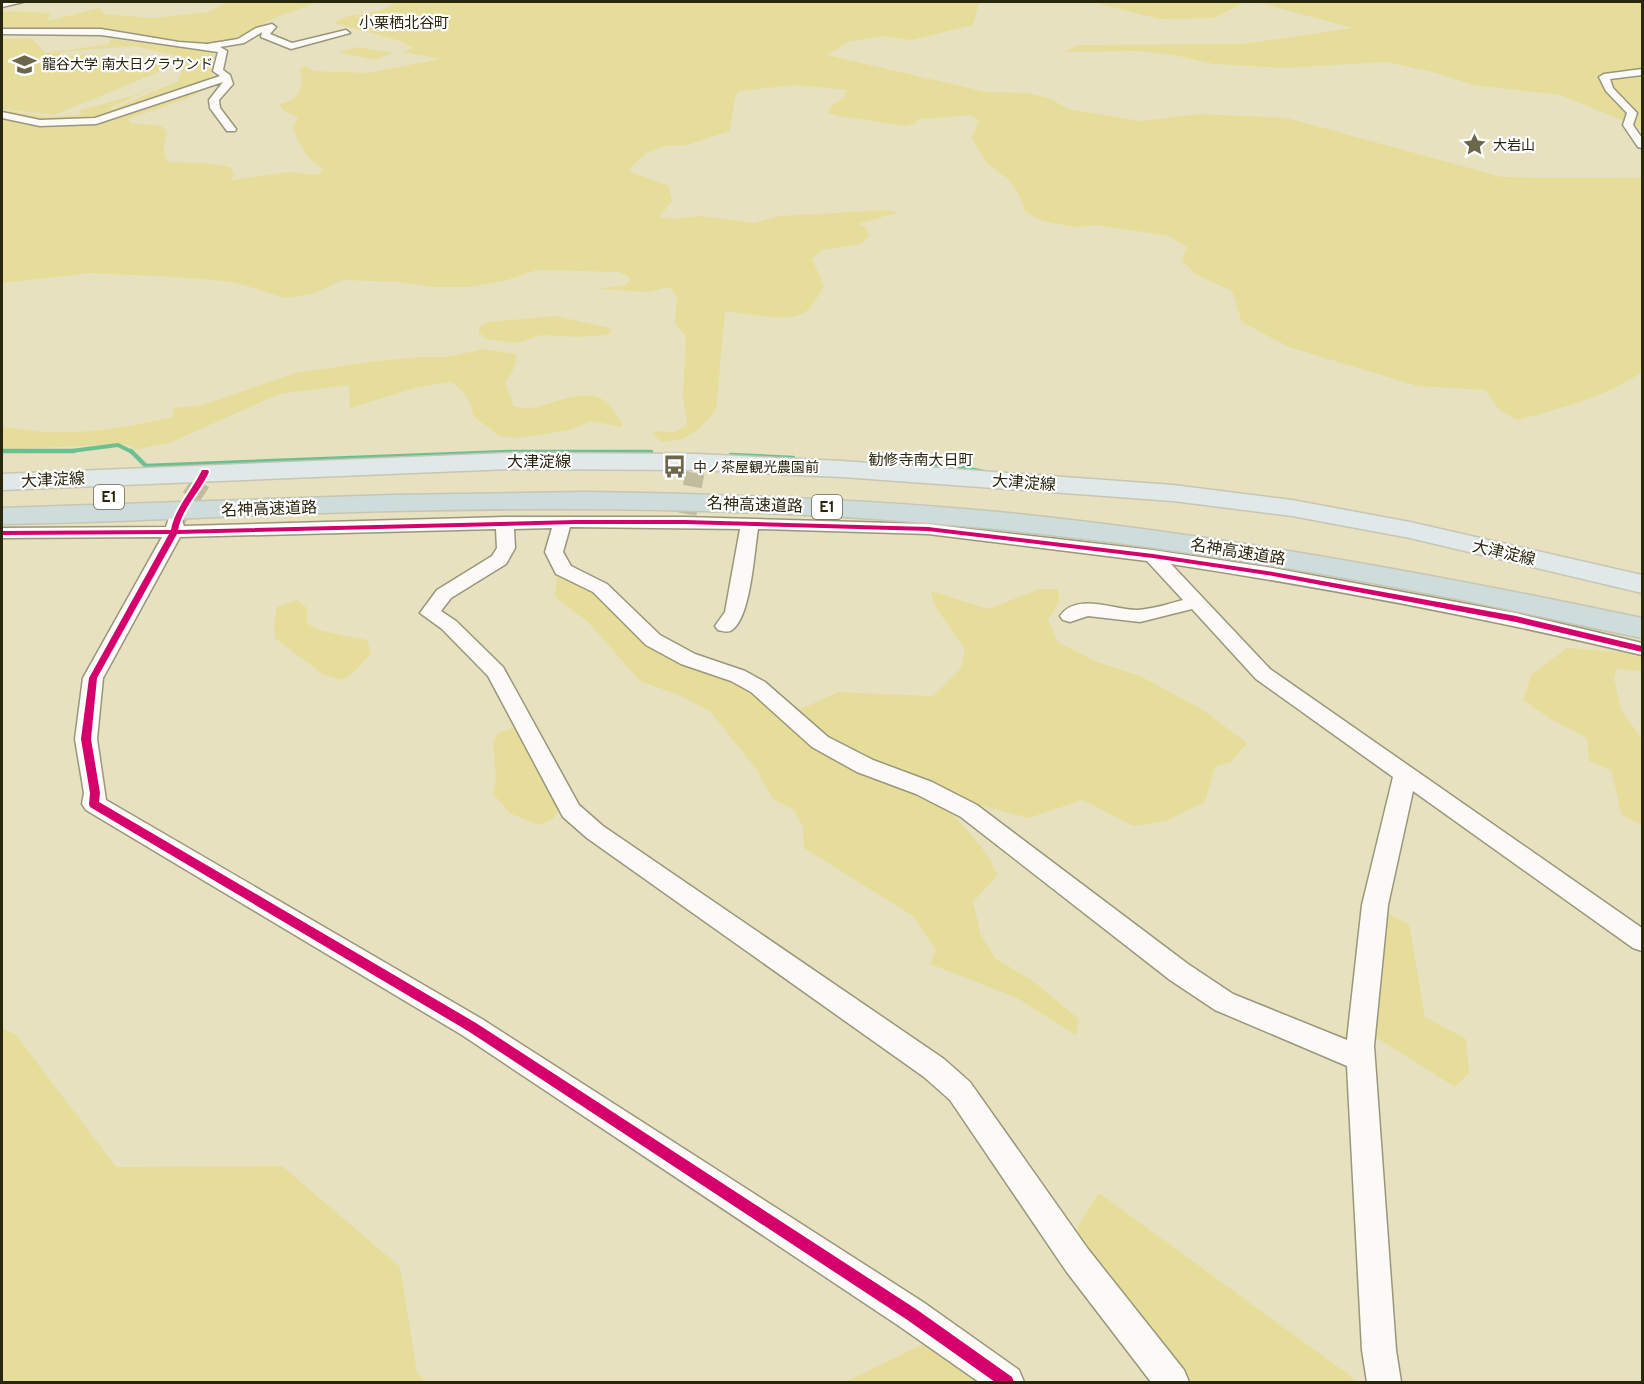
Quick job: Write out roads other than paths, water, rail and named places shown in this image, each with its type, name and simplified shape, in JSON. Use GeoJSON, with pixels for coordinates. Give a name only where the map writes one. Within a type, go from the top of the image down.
{"type":"FeatureCollection","features":[{"type":"Feature","properties":{"kind":"highway","name":"名神高速道路"},"geometry":{"type":"LineString","coordinates":[[2,500],[592,485],[786,489],[940,498],[1128,517],[1299,542],[1547,589],[1642,610]]}},
{"type":"Feature","properties":{"kind":"highway","name":"名神高速道路"},"geometry":{"type":"LineString","coordinates":[[2,516],[589,501],[738,503],[870,510],[1059,527],[1218,548],[1415,581],[1642,628]]}},
{"type":"Feature","properties":{"kind":"main road","name":"大津淀線"},"geometry":{"type":"LineString","coordinates":[[2,482],[203,477],[512,461],[1056,484],[1173,493],[1292,508],[1410,530],[1642,584]]}},
{"type":"Feature","properties":{"kind":"street"},"geometry":{"type":"LineString","coordinates":[[2,5],[19,2]]}},
{"type":"Feature","properties":{"kind":"street"},"geometry":{"type":"LineString","coordinates":[[207,47],[242,40],[261,28],[268,27],[272,27],[264,35],[291,46],[346,33]]}},
{"type":"Feature","properties":{"kind":"street"},"geometry":{"type":"LineString","coordinates":[[2,31],[94,32],[223,51],[218,71],[227,77],[228,84],[214,100],[215,108],[231,129]]}},
{"type":"Feature","properties":{"kind":"street"},"geometry":{"type":"LineString","coordinates":[[1642,72],[1604,77],[1609,88],[1632,113],[1628,125],[1642,144]]}},
{"type":"Feature","properties":{"kind":"street"},"geometry":{"type":"LineString","coordinates":[[2,115],[40,123],[96,122],[227,77]]}},
{"type":"Feature","properties":{"kind":"street"},"geometry":{"type":"LineString","coordinates":[[2,533],[174,527],[563,522],[686,518],[750,524],[928,529],[1153,556],[1273,574],[1516,619],[1642,649]]}},
{"type":"Feature","properties":{"kind":"street"},"geometry":{"type":"LineString","coordinates":[[505,522],[506,548],[499,560],[444,594],[430,613],[449,625],[496,672],[571,811],[595,832],[934,1068],[960,1091],[1077,1260],[1172,1383]]}},
{"type":"Feature","properties":{"kind":"street"},"geometry":{"type":"LineString","coordinates":[[563,522],[554,552],[563,570],[600,588],[652,640],[688,659],[738,676],[758,687],[785,714],[820,742],[847,757],[924,788],[969,812],[1179,972],[1224,1002],[1361,1059]]}},
{"type":"Feature","properties":{"kind":"street"},"geometry":{"type":"LineString","coordinates":[[725,626],[735,613],[750,524]]}},
{"type":"Feature","properties":{"kind":"street"},"geometry":{"type":"LineString","coordinates":[[174,527],[93,678],[86,739],[95,793],[94,804],[472,1027],[902,1307],[1007,1383]]}},
{"type":"Feature","properties":{"kind":"street"},"geometry":{"type":"LineString","coordinates":[[1153,556],[1263,674],[1642,941]]}},
{"type":"Feature","properties":{"kind":"street"},"geometry":{"type":"LineString","coordinates":[[1070,616],[1079,610],[1096,610],[1122,616],[1150,616],[1195,602]]}},
{"type":"Feature","properties":{"kind":"street"},"geometry":{"type":"LineString","coordinates":[[1384,1383],[1379,1350],[1361,1059],[1375,905],[1405,776]]}},
{"type":"Feature","properties":{"kind":"waterway"},"geometry":{"type":"LineString","coordinates":[[71,451],[118,445],[132,452]]}},
{"type":"Feature","properties":{"kind":"waterway"},"geometry":{"type":"LineString","coordinates":[[2,451],[71,451]]}},
{"type":"Feature","properties":{"kind":"waterway"},"geometry":{"type":"LineString","coordinates":[[132,452],[146,466],[509,452]]}},
{"type":"Feature","properties":{"kind":"waterway"},"geometry":{"type":"LineString","coordinates":[[509,452],[651,452]]}},
{"type":"Feature","properties":{"kind":"waterway"},"geometry":{"type":"LineString","coordinates":[[731,455],[793,458]]}},
{"type":"Feature","properties":{"kind":"waterway"},"geometry":{"type":"LineString","coordinates":[[884,463],[959,467],[983,472]]}},
{"type":"Feature","properties":{"kind":"tunnel"},"geometry":{"type":"LineString","coordinates":[[687,514],[695,473]]}},
{"type":"Feature","properties":{"kind":"tunnel"},"geometry":{"type":"LineString","coordinates":[[175,521],[202,481]]}},
{"type":"Feature","properties":{"kind":"place","name":"龍谷大学 南大日グラウンド"},"geometry":{"type":"Point","coordinates":[24,64]}},
{"type":"Feature","properties":{"kind":"place","name":"大岩山"},"geometry":{"type":"Point","coordinates":[1475,145]}},
{"type":"Feature","properties":{"kind":"place","name":"中ノ茶屋観光農園前"},"geometry":{"type":"Point","coordinates":[675,467]}},
{"type":"Feature","properties":{"kind":"district","name":"小栗栖北谷町"},"geometry":{"type":"Point","coordinates":[404,23]}},
{"type":"Feature","properties":{"kind":"district","name":"勧修寺南大日町"},"geometry":{"type":"Point","coordinates":[921,460]}}]}
